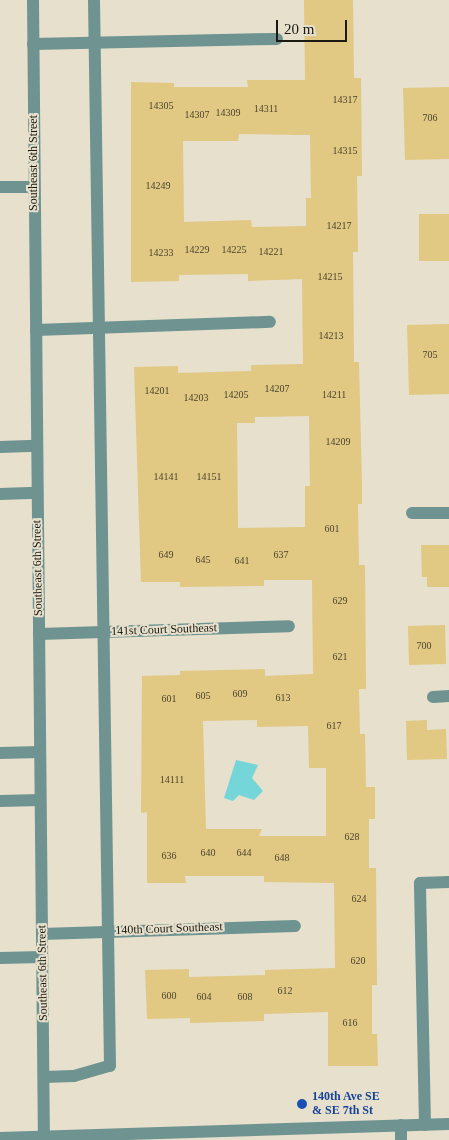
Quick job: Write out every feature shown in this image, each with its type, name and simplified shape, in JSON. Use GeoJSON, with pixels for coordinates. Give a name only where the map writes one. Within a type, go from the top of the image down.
{"type":"FeatureCollection","features":[{"type":"Feature","properties":{"kind":"street","name":"Southeast 6th Street"},"geometry":{"type":"LineString","coordinates":[[33,0],[44,1137]]}},
{"type":"Feature","properties":{"kind":"street"},"geometry":{"type":"LineString","coordinates":[[44,1077],[74,1076],[110,1066],[101,632],[100,327],[94,0]]}},
{"type":"Feature","properties":{"kind":"street"},"geometry":{"type":"LineString","coordinates":[[33,44],[277,39]]}},
{"type":"Feature","properties":{"kind":"street"},"geometry":{"type":"LineString","coordinates":[[0,187],[34,187]]}},
{"type":"Feature","properties":{"kind":"street"},"geometry":{"type":"LineString","coordinates":[[36,330],[270,322]]}},
{"type":"Feature","properties":{"kind":"street"},"geometry":{"type":"LineString","coordinates":[[0,447],[36,446]]}},
{"type":"Feature","properties":{"kind":"street"},"geometry":{"type":"LineString","coordinates":[[0,494],[37,493]]}},
{"type":"Feature","properties":{"kind":"street"},"geometry":{"type":"LineString","coordinates":[[412,513],[449,513]]}},
{"type":"Feature","properties":{"kind":"street","name":"141st Court Southeast"},"geometry":{"type":"LineString","coordinates":[[39,634],[289,626]]}},
{"type":"Feature","properties":{"kind":"street"},"geometry":{"type":"LineString","coordinates":[[433,697],[449,696]]}},
{"type":"Feature","properties":{"kind":"street"},"geometry":{"type":"LineString","coordinates":[[0,753],[40,752]]}},
{"type":"Feature","properties":{"kind":"street"},"geometry":{"type":"LineString","coordinates":[[0,801],[40,800]]}},
{"type":"Feature","properties":{"kind":"street"},"geometry":{"type":"LineString","coordinates":[[425,1125],[420,884],[449,882]]}},
{"type":"Feature","properties":{"kind":"street","name":"140th Court Southeast"},"geometry":{"type":"LineString","coordinates":[[42,934],[295,926]]}},
{"type":"Feature","properties":{"kind":"street"},"geometry":{"type":"LineString","coordinates":[[0,958],[42,957]]}},
{"type":"Feature","properties":{"kind":"street"},"geometry":{"type":"LineString","coordinates":[[0,1138],[449,1124]]}},
{"type":"Feature","properties":{"kind":"street"},"geometry":{"type":"LineString","coordinates":[[401,1125],[401,1140]]}},
{"type":"Feature","properties":{"kind":"water"},"geometry":{"type":"Polygon","coordinates":[[[236,760],[258,765],[252,778],[263,791],[254,800],[239,795],[233,801],[224,798],[236,760]]]}},
{"type":"Feature","properties":{"kind":"building"},"geometry":{"type":"Polygon","coordinates":[[[304,0],[353,0],[354,78],[361,78],[362,176],[357,176],[358,252],[353,252],[354,362],[359,362],[362,485],[362,504],[358,504],[359,565],[365,565],[366,689],[359,689],[360,734],[365,734],[366,787],[375,787],[375,819],[369,819],[369,868],[376,868],[377,985],[372,985],[372,1034],[377,1034],[378,1066],[328,1066],[328,1012],[264,1014],[264,1021],[190,1023],[190,1018],[147,1019],[145,970],[189,969],[189,977],[265,975],[265,970],[335,968],[334,883],[264,882],[264,876],[185,876],[186,883],[147,883],[147,812],[141,813],[142,676],[180,675],[180,671],[265,669],[265,676],[313,674],[312,580],[264,580],[264,586],[180,587],[180,582],[141,582],[134,367],[178,366],[178,373],[251,371],[251,365],[303,364],[302,279],[248,281],[248,274],[179,275],[179,281],[131,282],[131,82],[174,83],[174,87],[248,87],[247,80],[305,80],[304,0]],[[239,134],[238,141],[183,141],[184,222],[251,220],[252,227],[306,226],[306,198],[311,198],[310,135],[239,134]],[[309,416],[255,417],[255,423],[237,423],[238,528],[305,527],[305,486],[310,486],[309,416]],[[257,720],[203,721],[206,829],[262,829],[259,836],[326,836],[326,768],[309,768],[308,726],[257,727],[257,720]]]}},
{"type":"Feature","properties":{"kind":"building"},"geometry":{"type":"Polygon","coordinates":[[[449,87],[449,159],[405,160],[403,88],[449,87]]]}},
{"type":"Feature","properties":{"kind":"building"},"geometry":{"type":"Polygon","coordinates":[[[419,214],[449,214],[449,261],[419,261],[419,214]]]}},
{"type":"Feature","properties":{"kind":"building"},"geometry":{"type":"Polygon","coordinates":[[[449,324],[449,394],[409,395],[407,325],[449,324]]]}},
{"type":"Feature","properties":{"kind":"building"},"geometry":{"type":"Polygon","coordinates":[[[421,545],[449,545],[449,587],[427,587],[427,577],[422,577],[421,545]]]}},
{"type":"Feature","properties":{"kind":"building"},"geometry":{"type":"Polygon","coordinates":[[[445,625],[446,664],[409,665],[408,626],[445,625]]]}},
{"type":"Feature","properties":{"kind":"building"},"geometry":{"type":"Polygon","coordinates":[[[427,720],[427,730],[446,729],[447,759],[407,760],[406,721],[427,720]]]}},
{"type":"Feature","properties":{"kind":"place","name":"140th Ave SE & SE 7th St"},"geometry":{"type":"Point","coordinates":[302,1104]}}]}
